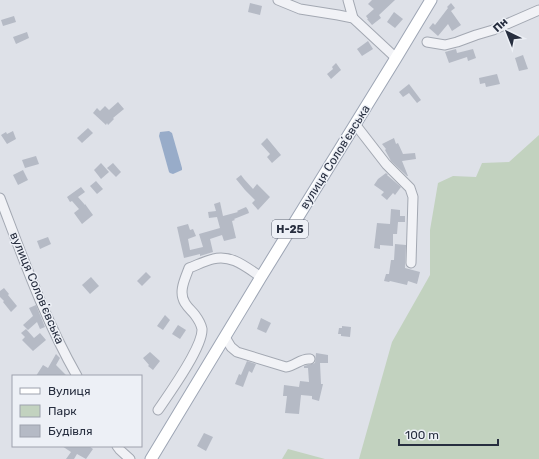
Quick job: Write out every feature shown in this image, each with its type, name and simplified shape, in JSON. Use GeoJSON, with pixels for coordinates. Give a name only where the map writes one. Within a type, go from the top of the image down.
{"type":"FeatureCollection","features":[{"type":"Feature","properties":{"kind":"main road","name":"вулиця Соловʼєвська"},"geometry":{"type":"LineString","coordinates":[[151,459],[260,277],[431,0]]}},
{"type":"Feature","properties":{"kind":"street"},"geometry":{"type":"LineString","coordinates":[[278,0],[300,9],[352,18],[396,58]]}},
{"type":"Feature","properties":{"kind":"street"},"geometry":{"type":"LineString","coordinates":[[348,0],[352,18]]}},
{"type":"Feature","properties":{"kind":"street"},"geometry":{"type":"LineString","coordinates":[[427,42],[445,45],[457,42],[494,30],[539,10]]}},
{"type":"Feature","properties":{"kind":"street"},"geometry":{"type":"LineString","coordinates":[[355,124],[386,164],[410,188],[413,197],[411,263]]}},
{"type":"Feature","properties":{"kind":"street","name":"вулиця Соловʼєвська"},"geometry":{"type":"LineString","coordinates":[[0,198],[27,269],[48,317],[77,375]]}},
{"type":"Feature","properties":{"kind":"street"},"geometry":{"type":"LineString","coordinates":[[158,410],[189,362],[200,342],[202,334],[200,322],[185,302],[182,294],[183,284],[189,268],[218,258],[225,258],[241,264],[260,277]]}},
{"type":"Feature","properties":{"kind":"street"},"geometry":{"type":"LineString","coordinates":[[224,337],[231,347],[237,352],[286,367],[294,365],[304,359],[310,359]]}},
{"type":"Feature","properties":{"kind":"street"},"geometry":{"type":"LineString","coordinates":[[118,447],[130,459]]}},
{"type":"Feature","properties":{"kind":"green space"},"geometry":{"type":"Polygon","coordinates":[[[539,135],[539,459],[359,459],[392,342],[430,275],[430,230],[438,183],[453,176],[476,177],[482,163],[509,162],[539,135]]]}},
{"type":"Feature","properties":{"kind":"green space"},"geometry":{"type":"Polygon","coordinates":[[[288,449],[325,459],[282,459],[288,449]]]}},
{"type":"Feature","properties":{"kind":"water"},"geometry":{"type":"Polygon","coordinates":[[[169,131],[172,133],[182,168],[182,170],[173,174],[169,172],[159,136],[160,132],[169,131]]]}},
{"type":"Feature","properties":{"kind":"building"},"geometry":{"type":"Polygon","coordinates":[[[372,0],[395,0],[379,15],[381,18],[372,25],[366,16],[374,9],[368,4],[372,0]]]}},
{"type":"Feature","properties":{"kind":"building"},"geometry":{"type":"Polygon","coordinates":[[[250,3],[262,6],[260,15],[248,12],[250,3]]]}},
{"type":"Feature","properties":{"kind":"building"},"geometry":{"type":"Polygon","coordinates":[[[451,3],[455,8],[451,11],[461,25],[452,31],[448,24],[438,36],[429,28],[433,23],[435,25],[451,3]]]}},
{"type":"Feature","properties":{"kind":"building"},"geometry":{"type":"Polygon","coordinates":[[[394,12],[403,19],[395,28],[387,22],[394,12]]]}},
{"type":"Feature","properties":{"kind":"building"},"geometry":{"type":"Polygon","coordinates":[[[14,16],[16,22],[3,26],[1,20],[14,16]]]}},
{"type":"Feature","properties":{"kind":"building"},"geometry":{"type":"Polygon","coordinates":[[[27,32],[29,38],[16,44],[13,37],[27,32]]]}},
{"type":"Feature","properties":{"kind":"building"},"geometry":{"type":"Polygon","coordinates":[[[368,41],[373,49],[362,56],[357,49],[368,41]]]}},
{"type":"Feature","properties":{"kind":"building"},"geometry":{"type":"Polygon","coordinates":[[[456,49],[457,53],[473,49],[476,58],[468,61],[467,57],[449,63],[445,52],[456,49]]]}},
{"type":"Feature","properties":{"kind":"building"},"geometry":{"type":"Polygon","coordinates":[[[523,55],[528,69],[519,71],[515,58],[523,55]]]}},
{"type":"Feature","properties":{"kind":"building"},"geometry":{"type":"Polygon","coordinates":[[[336,63],[341,70],[331,79],[327,74],[333,69],[332,67],[336,63]]]}},
{"type":"Feature","properties":{"kind":"building"},"geometry":{"type":"Polygon","coordinates":[[[497,74],[500,84],[486,87],[485,83],[480,84],[479,78],[497,74]]]}},
{"type":"Feature","properties":{"kind":"building"},"geometry":{"type":"Polygon","coordinates":[[[409,84],[421,100],[417,103],[409,93],[403,97],[399,92],[409,84]]]}},
{"type":"Feature","properties":{"kind":"building"},"geometry":{"type":"Polygon","coordinates":[[[118,102],[124,109],[113,118],[114,119],[108,125],[107,123],[106,125],[93,113],[97,108],[100,111],[105,106],[109,110],[118,102]]]}},
{"type":"Feature","properties":{"kind":"building"},"geometry":{"type":"Polygon","coordinates":[[[88,128],[93,133],[82,143],[77,138],[88,128]]]}},
{"type":"Feature","properties":{"kind":"building"},"geometry":{"type":"Polygon","coordinates":[[[13,131],[16,139],[7,144],[1,135],[6,132],[7,134],[13,131]]]}},
{"type":"Feature","properties":{"kind":"building"},"geometry":{"type":"Polygon","coordinates":[[[267,138],[281,155],[272,163],[267,157],[270,154],[261,144],[267,138]]]}},
{"type":"Feature","properties":{"kind":"building"},"geometry":{"type":"Polygon","coordinates":[[[394,138],[403,154],[415,153],[416,159],[402,161],[408,176],[391,161],[382,144],[394,138]]]}},
{"type":"Feature","properties":{"kind":"building"},"geometry":{"type":"Polygon","coordinates":[[[36,156],[39,164],[25,168],[22,160],[36,156]]]}},
{"type":"Feature","properties":{"kind":"building"},"geometry":{"type":"Polygon","coordinates":[[[101,163],[109,172],[101,179],[94,170],[101,163]]]}},
{"type":"Feature","properties":{"kind":"building"},"geometry":{"type":"Polygon","coordinates":[[[113,163],[121,172],[116,177],[107,168],[113,163]]]}},
{"type":"Feature","properties":{"kind":"building"},"geometry":{"type":"Polygon","coordinates":[[[23,170],[28,180],[18,185],[13,175],[23,170]]]}},
{"type":"Feature","properties":{"kind":"building"},"geometry":{"type":"Polygon","coordinates":[[[386,173],[401,187],[395,195],[393,193],[387,200],[381,195],[384,192],[374,185],[378,179],[386,173]]]}},
{"type":"Feature","properties":{"kind":"building"},"geometry":{"type":"Polygon","coordinates":[[[241,175],[253,189],[257,184],[270,197],[258,210],[252,203],[255,200],[236,179],[241,175]]]}},
{"type":"Feature","properties":{"kind":"building"},"geometry":{"type":"Polygon","coordinates":[[[96,181],[103,189],[97,194],[90,186],[96,181]]]}},
{"type":"Feature","properties":{"kind":"building"},"geometry":{"type":"Polygon","coordinates":[[[81,187],[85,192],[78,197],[93,215],[82,224],[74,213],[79,209],[72,201],[70,202],[67,197],[81,187]]]}},
{"type":"Feature","properties":{"kind":"building"},"geometry":{"type":"Polygon","coordinates":[[[220,202],[223,216],[238,212],[237,211],[246,207],[248,210],[249,213],[232,221],[236,238],[224,241],[222,235],[210,239],[213,252],[200,256],[200,254],[184,258],[177,227],[188,224],[190,230],[193,229],[196,236],[188,239],[190,250],[203,247],[199,234],[220,228],[217,217],[209,218],[208,212],[216,211],[214,204],[220,202]]]}},
{"type":"Feature","properties":{"kind":"building"},"geometry":{"type":"Polygon","coordinates":[[[391,209],[400,210],[400,216],[405,216],[405,222],[398,222],[397,234],[393,234],[393,246],[380,245],[380,249],[374,248],[377,223],[390,224],[391,209]]]}},
{"type":"Feature","properties":{"kind":"building"},"geometry":{"type":"Polygon","coordinates":[[[48,237],[51,244],[40,249],[37,241],[48,237]]]}},
{"type":"Feature","properties":{"kind":"building"},"geometry":{"type":"Polygon","coordinates":[[[395,244],[406,245],[405,268],[420,272],[417,284],[408,281],[407,285],[384,281],[386,274],[389,274],[391,260],[394,260],[395,244]]]}},
{"type":"Feature","properties":{"kind":"building"},"geometry":{"type":"Polygon","coordinates":[[[146,272],[151,277],[142,286],[137,281],[146,272]]]}},
{"type":"Feature","properties":{"kind":"building"},"geometry":{"type":"Polygon","coordinates":[[[91,277],[99,286],[90,294],[82,285],[91,277]]]}},
{"type":"Feature","properties":{"kind":"building"},"geometry":{"type":"Polygon","coordinates":[[[4,288],[17,306],[11,312],[0,297],[0,291],[4,288]]]}},
{"type":"Feature","properties":{"kind":"building"},"geometry":{"type":"Polygon","coordinates":[[[36,305],[45,327],[40,329],[37,322],[28,330],[23,325],[33,316],[29,308],[36,305]]]}},
{"type":"Feature","properties":{"kind":"building"},"geometry":{"type":"Polygon","coordinates":[[[165,315],[170,320],[163,330],[157,326],[165,315]]]}},
{"type":"Feature","properties":{"kind":"building"},"geometry":{"type":"Polygon","coordinates":[[[261,318],[271,323],[266,333],[257,329],[261,318]]]}},
{"type":"Feature","properties":{"kind":"building"},"geometry":{"type":"Polygon","coordinates":[[[178,325],[186,330],[180,339],[172,334],[178,325]]]}},
{"type":"Feature","properties":{"kind":"building"},"geometry":{"type":"Polygon","coordinates":[[[342,326],[351,327],[350,337],[341,336],[341,334],[338,334],[339,328],[342,328],[342,326]]]}},
{"type":"Feature","properties":{"kind":"building"},"geometry":{"type":"Polygon","coordinates":[[[26,329],[34,338],[40,333],[46,340],[33,351],[22,340],[25,337],[21,333],[26,329]]]}},
{"type":"Feature","properties":{"kind":"building"},"geometry":{"type":"Polygon","coordinates":[[[150,352],[160,361],[153,370],[148,366],[149,365],[143,358],[150,352]]]}},
{"type":"Feature","properties":{"kind":"building"},"geometry":{"type":"Polygon","coordinates":[[[316,353],[328,355],[328,363],[320,363],[321,384],[323,384],[319,401],[312,399],[312,396],[301,395],[299,414],[285,413],[287,396],[283,396],[284,385],[299,387],[300,381],[309,382],[308,368],[304,368],[304,366],[315,363],[316,353]]]}},
{"type":"Feature","properties":{"kind":"building"},"geometry":{"type":"Polygon","coordinates":[[[56,354],[60,358],[56,365],[66,375],[37,375],[43,365],[48,368],[56,354]]]}},
{"type":"Feature","properties":{"kind":"building"},"geometry":{"type":"Polygon","coordinates":[[[247,361],[256,364],[252,373],[249,371],[243,387],[235,384],[247,361]]]}},
{"type":"Feature","properties":{"kind":"building"},"geometry":{"type":"Polygon","coordinates":[[[204,433],[213,437],[206,451],[197,446],[204,433]]]}},
{"type":"Feature","properties":{"kind":"building"},"geometry":{"type":"Polygon","coordinates":[[[64,447],[90,447],[93,449],[86,459],[77,454],[74,459],[66,459],[71,452],[64,447]]]}}]}
